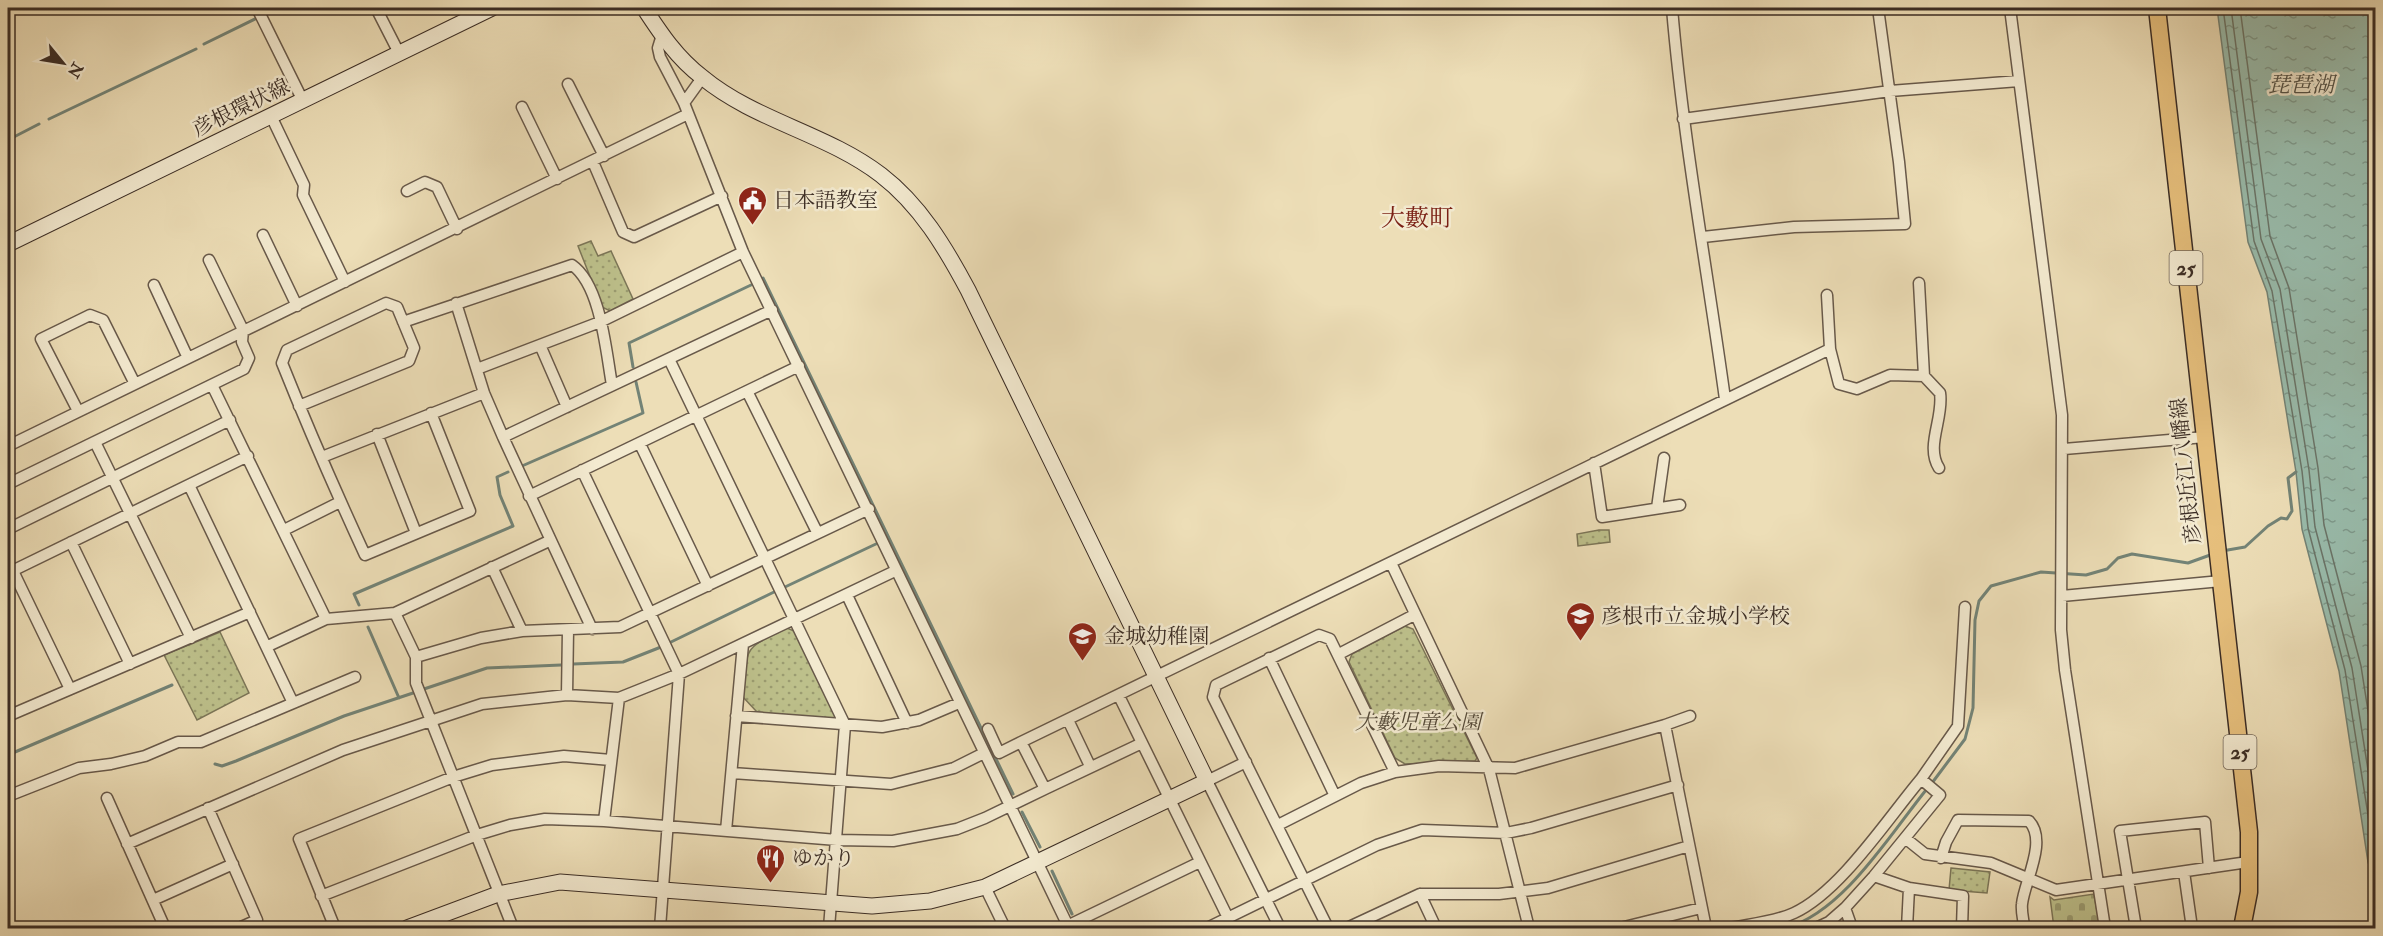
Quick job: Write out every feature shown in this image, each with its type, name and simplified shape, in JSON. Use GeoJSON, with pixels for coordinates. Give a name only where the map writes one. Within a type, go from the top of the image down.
{"type":"FeatureCollection","features":[{"type":"Feature","properties":{"kind":"main road","name":"彦根近江八幡線"},"geometry":{"type":"LineString","coordinates":[[2157,8],[2249,832],[2249,892],[2242,928]]}},
{"type":"Feature","properties":{"kind":"street"},"geometry":{"type":"LineString","coordinates":[[257,8],[303,101]]}},
{"type":"Feature","properties":{"kind":"street"},"geometry":{"type":"LineString","coordinates":[[376,8],[399,53]]}},
{"type":"Feature","properties":{"kind":"street","name":"彦根環状線"},"geometry":{"type":"LineString","coordinates":[[8,244],[492,8]]}},
{"type":"Feature","properties":{"kind":"street"},"geometry":{"type":"LineString","coordinates":[[644,8],[670,47],[702,78],[728,96],[837,147],[867,165],[903,194],[929,224],[968,290],[1280,928]]}},
{"type":"Feature","properties":{"kind":"street"},"geometry":{"type":"LineString","coordinates":[[1672,8],[1683,119],[1703,237],[1725,399]]}},
{"type":"Feature","properties":{"kind":"street"},"geometry":{"type":"LineString","coordinates":[[1703,237],[1794,227],[1905,224],[1878,8]]}},
{"type":"Feature","properties":{"kind":"street"},"geometry":{"type":"LineString","coordinates":[[2010,8],[2057,369],[2064,449],[2062,550],[2064,670],[2105,928]]}},
{"type":"Feature","properties":{"kind":"street"},"geometry":{"type":"LineString","coordinates":[[662,35],[658,48],[660,57],[684,103],[743,252],[1068,927],[1200,862]]}},
{"type":"Feature","properties":{"kind":"street"},"geometry":{"type":"LineString","coordinates":[[684,103],[702,78]]}},
{"type":"Feature","properties":{"kind":"street"},"geometry":{"type":"LineString","coordinates":[[1683,119],[1890,91],[2019,81]]}},
{"type":"Feature","properties":{"kind":"street"},"geometry":{"type":"LineString","coordinates":[[568,84],[604,156]]}},
{"type":"Feature","properties":{"kind":"street"},"geometry":{"type":"LineString","coordinates":[[522,107],[557,179]]}},
{"type":"Feature","properties":{"kind":"street"},"geometry":{"type":"LineString","coordinates":[[8,446],[187,356],[243,330],[250,329],[458,229],[688,114]]}},
{"type":"Feature","properties":{"kind":"street"},"geometry":{"type":"LineString","coordinates":[[271,116],[304,185],[303,195],[345,282]]}},
{"type":"Feature","properties":{"kind":"street"},"geometry":{"type":"LineString","coordinates":[[593,162],[623,232],[634,237],[722,196]]}},
{"type":"Feature","properties":{"kind":"street"},"geometry":{"type":"LineString","coordinates":[[407,191],[425,182],[437,187],[458,229]]}},
{"type":"Feature","properties":{"kind":"street"},"geometry":{"type":"LineString","coordinates":[[263,235],[297,306]]}},
{"type":"Feature","properties":{"kind":"street"},"geometry":{"type":"LineString","coordinates":[[477,369],[600,322],[743,252]]}},
{"type":"Feature","properties":{"kind":"street"},"geometry":{"type":"LineString","coordinates":[[8,484],[244,369],[249,358],[242,342],[243,330],[209,260]]}},
{"type":"Feature","properties":{"kind":"street"},"geometry":{"type":"LineString","coordinates":[[404,322],[572,265],[583,273],[600,322],[612,385]]}},
{"type":"Feature","properties":{"kind":"street"},"geometry":{"type":"LineString","coordinates":[[1919,283],[1924,376],[1940,393],[1941,417],[1933,451],[1939,468]]}},
{"type":"Feature","properties":{"kind":"street"},"geometry":{"type":"LineString","coordinates":[[154,285],[187,356]]}},
{"type":"Feature","properties":{"kind":"street"},"geometry":{"type":"LineString","coordinates":[[1827,295],[1830,349],[1839,384],[1857,389],[1890,375],[1924,376]]}},
{"type":"Feature","properties":{"kind":"street"},"geometry":{"type":"LineString","coordinates":[[299,406],[409,361],[414,348],[397,307],[386,303],[287,350],[282,363],[299,406],[340,502],[365,555],[470,511],[431,413]]}},
{"type":"Feature","properties":{"kind":"street"},"geometry":{"type":"LineString","coordinates":[[456,303],[484,393],[549,541],[591,628]]}},
{"type":"Feature","properties":{"kind":"street"},"geometry":{"type":"LineString","coordinates":[[503,437],[772,310]]}},
{"type":"Feature","properties":{"kind":"street"},"geometry":{"type":"LineString","coordinates":[[78,411],[41,339],[90,315],[103,320],[134,382]]}},
{"type":"Feature","properties":{"kind":"street"},"geometry":{"type":"LineString","coordinates":[[540,345],[567,407]]}},
{"type":"Feature","properties":{"kind":"street"},"geometry":{"type":"LineString","coordinates":[[988,729],[999,753],[1830,349]]}},
{"type":"Feature","properties":{"kind":"street"},"geometry":{"type":"LineString","coordinates":[[669,359],[845,724],[829,928]]}},
{"type":"Feature","properties":{"kind":"street"},"geometry":{"type":"LineString","coordinates":[[529,496],[799,366]]}},
{"type":"Feature","properties":{"kind":"street"},"geometry":{"type":"LineString","coordinates":[[212,385],[326,619]]}},
{"type":"Feature","properties":{"kind":"street"},"geometry":{"type":"LineString","coordinates":[[747,391],[817,532]]}},
{"type":"Feature","properties":{"kind":"street"},"geometry":{"type":"LineString","coordinates":[[322,457],[484,393]]}},
{"type":"Feature","properties":{"kind":"street"},"geometry":{"type":"LineString","coordinates":[[8,529],[230,420]]}},
{"type":"Feature","properties":{"kind":"street"},"geometry":{"type":"LineString","coordinates":[[377,434],[416,533]]}},
{"type":"Feature","properties":{"kind":"street"},"geometry":{"type":"LineString","coordinates":[[2064,449],[2205,437]]}},
{"type":"Feature","properties":{"kind":"street"},"geometry":{"type":"LineString","coordinates":[[95,442],[191,638]]}},
{"type":"Feature","properties":{"kind":"street"},"geometry":{"type":"LineString","coordinates":[[640,444],[708,586]]}},
{"type":"Feature","properties":{"kind":"street"},"geometry":{"type":"LineString","coordinates":[[70,689],[10,572],[248,456]]}},
{"type":"Feature","properties":{"kind":"street"},"geometry":{"type":"LineString","coordinates":[[1657,508],[1664,458]]}},
{"type":"Feature","properties":{"kind":"street"},"geometry":{"type":"LineString","coordinates":[[1594,463],[1602,517],[1680,505]]}},
{"type":"Feature","properties":{"kind":"street"},"geometry":{"type":"LineString","coordinates":[[582,470],[679,674],[660,928]]}},
{"type":"Feature","properties":{"kind":"street"},"geometry":{"type":"LineString","coordinates":[[189,485],[268,646],[293,704]]}},
{"type":"Feature","properties":{"kind":"street"},"geometry":{"type":"LineString","coordinates":[[284,530],[340,502]]}},
{"type":"Feature","properties":{"kind":"street"},"geometry":{"type":"LineString","coordinates":[[416,657],[481,638],[522,631],[620,627],[868,509]]}},
{"type":"Feature","properties":{"kind":"street"},"geometry":{"type":"LineString","coordinates":[[268,646],[326,619],[395,613],[549,541]]}},
{"type":"Feature","properties":{"kind":"street"},"geometry":{"type":"LineString","coordinates":[[71,542],[130,664]]}},
{"type":"Feature","properties":{"kind":"street"},"geometry":{"type":"LineString","coordinates":[[1391,563],[1489,769],[1529,928]]}},
{"type":"Feature","properties":{"kind":"street"},"geometry":{"type":"LineString","coordinates":[[492,567],[522,631]]}},
{"type":"Feature","properties":{"kind":"street"},"geometry":{"type":"LineString","coordinates":[[127,843],[343,750],[482,704],[567,695],[619,698],[743,645],[895,571]]}},
{"type":"Feature","properties":{"kind":"street"},"geometry":{"type":"LineString","coordinates":[[2062,593],[2221,578]]}},
{"type":"Feature","properties":{"kind":"street"},"geometry":{"type":"LineString","coordinates":[[846,595],[907,723]]}},
{"type":"Feature","properties":{"kind":"street"},"geometry":{"type":"LineString","coordinates":[[1730,928],[1791,914],[1816,898],[1844,873],[1921,779],[1958,726],[1965,607]]}},
{"type":"Feature","properties":{"kind":"street"},"geometry":{"type":"LineString","coordinates":[[8,714],[250,612]]}},
{"type":"Feature","properties":{"kind":"street"},"geometry":{"type":"LineString","coordinates":[[395,613],[416,657],[416,683],[513,928]]}},
{"type":"Feature","properties":{"kind":"street"},"geometry":{"type":"LineString","coordinates":[[1339,654],[1414,615]]}},
{"type":"Feature","properties":{"kind":"street"},"geometry":{"type":"LineString","coordinates":[[567,695],[568,630]]}},
{"type":"Feature","properties":{"kind":"street"},"geometry":{"type":"LineString","coordinates":[[1328,928],[1213,697],[1216,685],[1319,635],[1330,639],[1395,772]]}},
{"type":"Feature","properties":{"kind":"street"},"geometry":{"type":"LineString","coordinates":[[726,831],[743,645]]}},
{"type":"Feature","properties":{"kind":"street"},"geometry":{"type":"LineString","coordinates":[[1269,658],[1335,796]]}},
{"type":"Feature","properties":{"kind":"street"},"geometry":{"type":"LineString","coordinates":[[10,798],[79,768],[145,756],[178,741],[201,742],[355,677]]}},
{"type":"Feature","properties":{"kind":"street"},"geometry":{"type":"LineString","coordinates":[[1119,696],[1231,923]]}},
{"type":"Feature","properties":{"kind":"street"},"geometry":{"type":"LineString","coordinates":[[604,821],[619,698]]}},
{"type":"Feature","properties":{"kind":"street"},"geometry":{"type":"LineString","coordinates":[[736,716],[882,727],[919,720],[959,703]]}},
{"type":"Feature","properties":{"kind":"street"},"geometry":{"type":"LineString","coordinates":[[1278,825],[1360,783],[1395,772],[1439,766],[1515,768],[1690,716]]}},
{"type":"Feature","properties":{"kind":"street"},"geometry":{"type":"LineString","coordinates":[[1068,720],[1090,766]]}},
{"type":"Feature","properties":{"kind":"street"},"geometry":{"type":"LineString","coordinates":[[1665,725],[1706,928]]}},
{"type":"Feature","properties":{"kind":"street"},"geometry":{"type":"LineString","coordinates":[[1021,742],[1045,789]]}},
{"type":"Feature","properties":{"kind":"street"},"geometry":{"type":"LineString","coordinates":[[321,896],[477,835],[510,825],[545,819],[604,821],[869,842],[924,837],[966,825],[1142,743]]}},
{"type":"Feature","properties":{"kind":"street"},"geometry":{"type":"LineString","coordinates":[[732,773],[891,784],[954,768],[984,753]]}},
{"type":"Feature","properties":{"kind":"street"},"geometry":{"type":"LineString","coordinates":[[335,928],[299,839],[453,777],[492,765],[564,756],[611,760]]}},
{"type":"Feature","properties":{"kind":"street"},"geometry":{"type":"LineString","coordinates":[[407,928],[498,894],[560,882],[832,904],[906,904],[930,901],[985,887],[1246,762]]}},
{"type":"Feature","properties":{"kind":"street"},"geometry":{"type":"LineString","coordinates":[[1816,928],[1829,922],[1845,908],[1940,795],[1921,779]]}},
{"type":"Feature","properties":{"kind":"street"},"geometry":{"type":"LineString","coordinates":[[1207,928],[1231,923],[1267,900],[1377,845],[1422,830],[1506,833],[1531,828],[1677,785]]}},
{"type":"Feature","properties":{"kind":"street"},"geometry":{"type":"LineString","coordinates":[[107,798],[165,928]]}},
{"type":"Feature","properties":{"kind":"street"},"geometry":{"type":"LineString","coordinates":[[208,808],[257,920],[239,928]]}},
{"type":"Feature","properties":{"kind":"street"},"geometry":{"type":"LineString","coordinates":[[1941,858],[1946,842],[1958,820],[2029,821],[2033,825],[2036,859],[2022,905],[2024,928]]}},
{"type":"Feature","properties":{"kind":"street"},"geometry":{"type":"LineString","coordinates":[[2136,928],[2120,831],[2205,822],[2209,868]]}},
{"type":"Feature","properties":{"kind":"street"},"geometry":{"type":"LineString","coordinates":[[1905,838],[1925,854],[1941,858],[1991,862],[2056,890],[2248,862]]}},
{"type":"Feature","properties":{"kind":"street"},"geometry":{"type":"LineString","coordinates":[[1347,928],[1420,894],[1520,892],[1548,888],[1689,846]]}},
{"type":"Feature","properties":{"kind":"street"},"geometry":{"type":"LineString","coordinates":[[153,900],[233,864]]}},
{"type":"Feature","properties":{"kind":"street"},"geometry":{"type":"LineString","coordinates":[[2184,872],[2192,928]]}},
{"type":"Feature","properties":{"kind":"street"},"geometry":{"type":"LineString","coordinates":[[1874,876],[1909,888],[1963,896],[1962,928]]}},
{"type":"Feature","properties":{"kind":"street"},"geometry":{"type":"LineString","coordinates":[[985,887],[1005,928]]}},
{"type":"Feature","properties":{"kind":"street"},"geometry":{"type":"LineString","coordinates":[[1907,928],[1909,888]]}},
{"type":"Feature","properties":{"kind":"street"},"geometry":{"type":"LineString","coordinates":[[1420,894],[1436,928]]}},
{"type":"Feature","properties":{"kind":"street"},"geometry":{"type":"LineString","coordinates":[[1620,928],[1701,908]]}},
{"type":"Feature","properties":{"kind":"street"},"geometry":{"type":"LineString","coordinates":[[1845,908],[1852,928]]}},
{"type":"Feature","properties":{"kind":"green space"},"geometry":{"type":"Polygon","coordinates":[[[591,241],[598,256],[611,251],[633,299],[610,311],[602,307],[578,246],[591,241]]]}},
{"type":"Feature","properties":{"kind":"green space"},"geometry":{"type":"Polygon","coordinates":[[[1609,530],[1610,542],[1578,546],[1577,534],[1609,530]]]}},
{"type":"Feature","properties":{"kind":"green space","name":"大藪児童公園"},"geometry":{"type":"Polygon","coordinates":[[[1405,626],[1413,629],[1477,758],[1475,761],[1405,764],[1395,758],[1349,662],[1352,654],[1405,626]]]}},
{"type":"Feature","properties":{"kind":"green space"},"geometry":{"type":"Polygon","coordinates":[[[787,628],[794,631],[836,715],[834,720],[757,712],[743,697],[745,668],[749,652],[761,641],[787,628]]]}},
{"type":"Feature","properties":{"kind":"green space"},"geometry":{"type":"Polygon","coordinates":[[[220,632],[249,693],[197,720],[164,655],[220,632]]]}},
{"type":"Feature","properties":{"kind":"green space"},"geometry":{"type":"Polygon","coordinates":[[[1951,868],[1990,872],[1987,893],[1949,890],[1951,868]]]}},
{"type":"Feature","properties":{"kind":"green space"},"geometry":{"type":"Polygon","coordinates":[[[2094,894],[2100,928],[2054,928],[2050,897],[2054,900],[2094,894]]]}},
{"type":"Feature","properties":{"kind":"water","name":"琵琶湖"},"geometry":{"type":"Polygon","coordinates":[[[2217,8],[2375,8],[2375,884],[2368,862],[2339,671],[2302,529],[2296,472],[2267,292],[2248,242],[2217,8]]]}},
{"type":"Feature","properties":{"kind":"waterway"},"geometry":{"type":"LineString","coordinates":[[204,44],[259,17]]}},
{"type":"Feature","properties":{"kind":"waterway"},"geometry":{"type":"LineString","coordinates":[[49,119],[196,49]]}},
{"type":"Feature","properties":{"kind":"waterway"},"geometry":{"type":"LineString","coordinates":[[8,140],[39,124]]}},
{"type":"Feature","properties":{"kind":"waterway"},"geometry":{"type":"LineString","coordinates":[[763,278],[1013,794]]}},
{"type":"Feature","properties":{"kind":"waterway"},"geometry":{"type":"LineString","coordinates":[[633,367],[629,343],[751,285]]}},
{"type":"Feature","properties":{"kind":"waterway"},"geometry":{"type":"LineString","coordinates":[[522,466],[643,413],[636,382]]}},
{"type":"Feature","properties":{"kind":"waterway"},"geometry":{"type":"LineString","coordinates":[[359,605],[354,594],[513,526],[500,495],[497,477],[508,472]]}},
{"type":"Feature","properties":{"kind":"waterway"},"geometry":{"type":"LineString","coordinates":[[2222,551],[2245,547],[2268,526],[2281,518],[2287,519],[2292,511],[2288,478],[2296,472]]}},
{"type":"Feature","properties":{"kind":"waterway"},"geometry":{"type":"LineString","coordinates":[[785,587],[878,543]]}},
{"type":"Feature","properties":{"kind":"waterway"},"geometry":{"type":"LineString","coordinates":[[1932,783],[1965,739],[1973,708],[1975,620],[1979,601],[1991,586],[2041,572],[2086,575],[2107,569],[2118,558],[2132,554],[2188,563],[2213,554]]}},
{"type":"Feature","properties":{"kind":"waterway"},"geometry":{"type":"LineString","coordinates":[[671,642],[774,592]]}},
{"type":"Feature","properties":{"kind":"waterway"},"geometry":{"type":"LineString","coordinates":[[368,627],[399,698]]}},
{"type":"Feature","properties":{"kind":"waterway"},"geometry":{"type":"LineString","coordinates":[[573,664],[623,662],[661,647]]}},
{"type":"Feature","properties":{"kind":"waterway"},"geometry":{"type":"LineString","coordinates":[[424,689],[487,668],[561,665]]}},
{"type":"Feature","properties":{"kind":"waterway"},"geometry":{"type":"LineString","coordinates":[[8,755],[172,685]]}},
{"type":"Feature","properties":{"kind":"waterway"},"geometry":{"type":"LineString","coordinates":[[215,764],[222,766],[236,761],[344,716],[413,693]]}},
{"type":"Feature","properties":{"kind":"waterway"},"geometry":{"type":"LineString","coordinates":[[1786,928],[1807,919],[1827,906],[1846,889],[1864,870],[1926,790]]}},
{"type":"Feature","properties":{"kind":"waterway"},"geometry":{"type":"LineString","coordinates":[[1022,812],[1040,847]]}},
{"type":"Feature","properties":{"kind":"waterway"},"geometry":{"type":"LineString","coordinates":[[1052,871],[1072,914]]}},
{"type":"Feature","properties":{"kind":"place","name":"日本語教室"},"geometry":{"type":"Point","coordinates":[752,226]}},
{"type":"Feature","properties":{"kind":"place","name":"彦根市立金城小学校"},"geometry":{"type":"Point","coordinates":[1580,642]}},
{"type":"Feature","properties":{"kind":"place","name":"金城幼稚園"},"geometry":{"type":"Point","coordinates":[1083,662]}},
{"type":"Feature","properties":{"kind":"place","name":"ゆかり"},"geometry":{"type":"Point","coordinates":[771,884]}},
{"type":"Feature","properties":{"kind":"district","name":"大藪町"},"geometry":{"type":"Point","coordinates":[1417,218]}}]}
